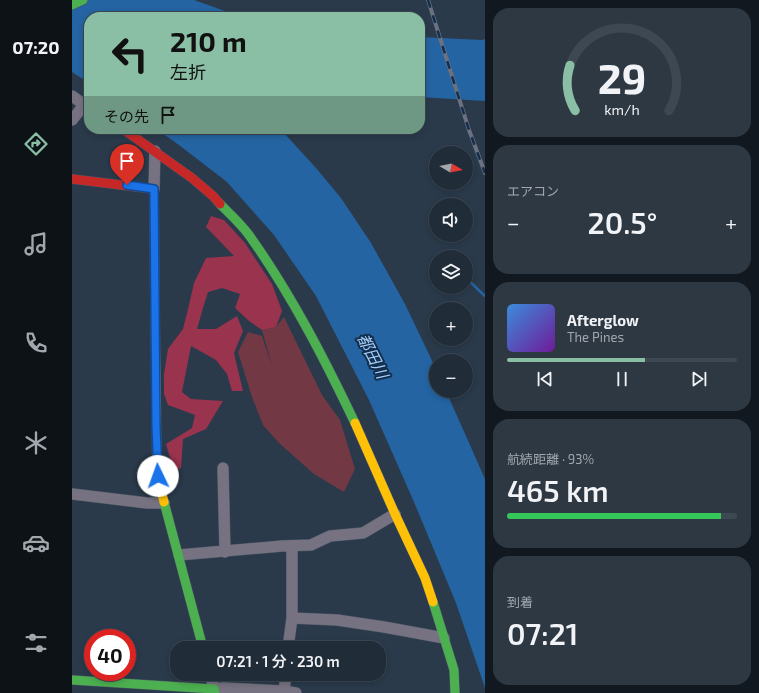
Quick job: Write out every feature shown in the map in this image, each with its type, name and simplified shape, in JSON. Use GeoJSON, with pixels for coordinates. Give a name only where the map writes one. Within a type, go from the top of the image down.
{"type":"FeatureCollection","features":[{"type":"Feature","properties":{"kind":"street"},"geometry":{"type":"LineString","coordinates":[[72,5],[83,0]]}},
{"type":"Feature","properties":{"kind":"street"},"geometry":{"type":"LineString","coordinates":[[72,96],[84,105]]}},
{"type":"Feature","properties":{"kind":"street"},"geometry":{"type":"LineString","coordinates":[[72,120],[84,108]]}},
{"type":"Feature","properties":{"kind":"street"},"geometry":{"type":"LineString","coordinates":[[130,134],[192,178],[213,196],[248,234],[289,296],[326,363],[361,436],[425,578],[454,670],[463,693]]}},
{"type":"Feature","properties":{"kind":"street"},"geometry":{"type":"LineString","coordinates":[[155,151],[156,448],[158,476],[201,641]]}},
{"type":"Feature","properties":{"kind":"street"},"geometry":{"type":"LineString","coordinates":[[72,179],[154,189]]}},
{"type":"Feature","properties":{"kind":"street"},"geometry":{"type":"LineString","coordinates":[[223,468],[225,552]]}},
{"type":"Feature","properties":{"kind":"street"},"geometry":{"type":"LineString","coordinates":[[72,494],[147,503],[164,503]]}},
{"type":"Feature","properties":{"kind":"street"},"geometry":{"type":"LineString","coordinates":[[179,555],[311,545],[330,536],[363,533],[395,514]]}},
{"type":"Feature","properties":{"kind":"street"},"geometry":{"type":"LineString","coordinates":[[289,641],[292,618],[292,546]]}},
{"type":"Feature","properties":{"kind":"street"},"geometry":{"type":"LineString","coordinates":[[292,618],[353,622],[444,638]]}},
{"type":"Feature","properties":{"kind":"street"},"geometry":{"type":"LineString","coordinates":[[454,670],[455,693]]}},
{"type":"Feature","properties":{"kind":"street"},"geometry":{"type":"LineString","coordinates":[[72,680],[215,691],[224,688],[296,693]]}},
{"type":"Feature","properties":{"kind":"street"},"geometry":{"type":"LineString","coordinates":[[212,681],[215,691]]}},
{"type":"Feature","properties":{"kind":"street"},"geometry":{"type":"LineString","coordinates":[[284,692],[285,681]]}},
{"type":"Feature","properties":{"kind":"shaded area"},"geometry":{"type":"Polygon","coordinates":[[[211,216],[224,220],[245,243],[272,284],[282,311],[276,327],[262,330],[249,321],[235,308],[240,294],[222,288],[208,292],[197,329],[216,329],[237,316],[243,331],[234,353],[243,391],[232,391],[227,374],[216,360],[191,346],[182,392],[191,399],[223,401],[206,429],[183,439],[181,468],[174,471],[166,444],[192,428],[195,415],[168,405],[164,394],[164,374],[168,349],[183,329],[194,283],[206,258],[234,256],[206,227],[211,216]]]}},
{"type":"Feature","properties":{"kind":"shaded area"},"geometry":{"type":"Polygon","coordinates":[[[284,317],[322,395],[340,420],[355,469],[344,492],[314,474],[279,443],[263,425],[252,397],[238,352],[248,332],[262,336],[272,366],[262,330],[276,327],[284,317]]]}},
{"type":"Feature","properties":{"kind":"water"},"geometry":{"type":"Polygon","coordinates":[[[72,0],[194,0],[230,12],[84,12],[84,80],[72,72],[72,0]]]}},
{"type":"Feature","properties":{"kind":"water"},"geometry":{"type":"Polygon","coordinates":[[[425,37],[485,39],[485,101],[425,97],[425,37]]]}},
{"type":"Feature","properties":{"kind":"water","name":"都田川"},"geometry":{"type":"Polygon","coordinates":[[[163,134],[285,134],[341,198],[371,243],[405,304],[429,354],[429,398],[449,398],[485,479],[485,688],[456,603],[414,502],[369,400],[316,296],[274,235],[227,182],[163,134]]]}},
{"type":"Feature","properties":{"kind":"waterway"},"geometry":{"type":"LineString","coordinates":[[473,285],[485,296]]}},
{"type":"Feature","properties":{"kind":"railway"},"geometry":{"type":"LineString","coordinates":[[428,0],[469,130],[485,173]]}},
{"type":"Feature","properties":{"kind":"traffic: fast"},"geometry":{"type":"LineString","coordinates":[[72,5],[83,0]]}},
{"type":"Feature","properties":{"kind":"traffic: fast"},"geometry":{"type":"LineString","coordinates":[[220,204],[246,231],[279,280],[319,351],[355,423]]}},
{"type":"Feature","properties":{"kind":"traffic: fast"},"geometry":{"type":"LineString","coordinates":[[164,502],[201,641]]}},
{"type":"Feature","properties":{"kind":"traffic: fast"},"geometry":{"type":"LineString","coordinates":[[433,602],[454,670],[455,693]]}},
{"type":"Feature","properties":{"kind":"traffic: fast"},"geometry":{"type":"LineString","coordinates":[[72,680],[214,689],[215,693]]}},
{"type":"Feature","properties":{"kind":"traffic: slow"},"geometry":{"type":"LineString","coordinates":[[155,307],[157,475],[164,502]]}},
{"type":"Feature","properties":{"kind":"traffic: slow"},"geometry":{"type":"LineString","coordinates":[[355,423],[425,578],[433,602]]}},
{"type":"Feature","properties":{"kind":"traffic: jam"},"geometry":{"type":"LineString","coordinates":[[130,134],[192,178],[220,204]]}},
{"type":"Feature","properties":{"kind":"traffic: jam"},"geometry":{"type":"LineString","coordinates":[[72,179],[154,189],[155,307]]}},
{"type":"Feature","properties":{"kind":"route"},"geometry":{"type":"LineString","coordinates":[[127,185],[154,189],[156,442],[158,476]]}}]}
